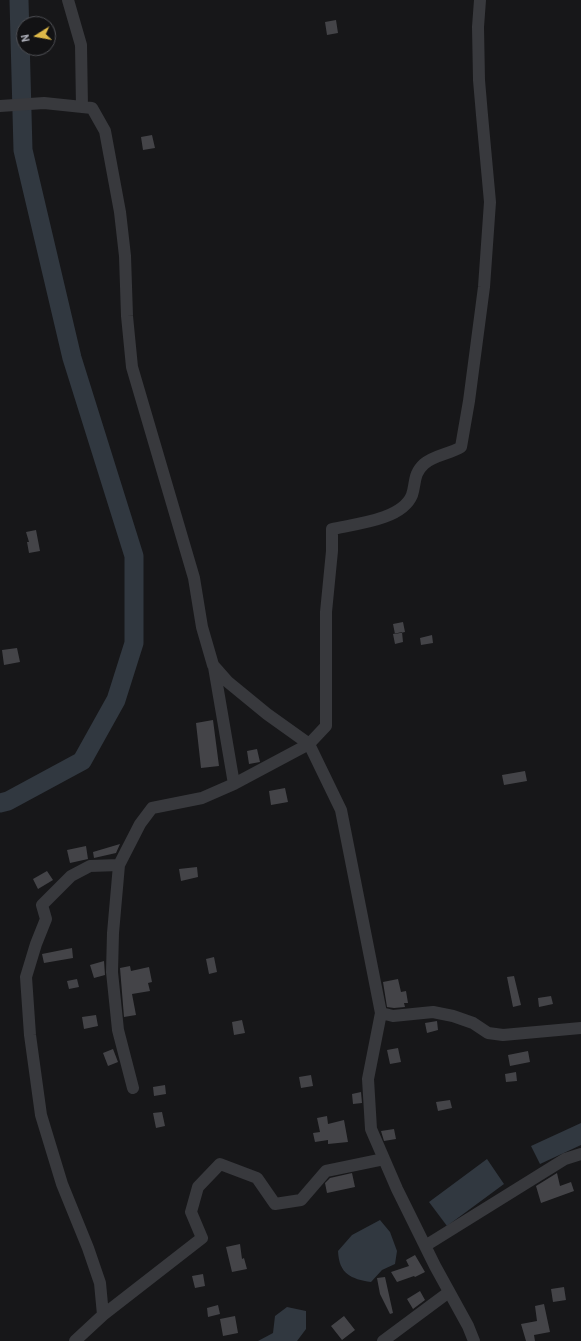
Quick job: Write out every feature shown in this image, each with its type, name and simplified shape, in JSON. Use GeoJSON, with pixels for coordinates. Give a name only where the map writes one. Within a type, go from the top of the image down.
{"type":"FeatureCollection","features":[{"type":"Feature","properties":{"kind":"street"},"geometry":{"type":"LineString","coordinates":[[68,0],[81,45],[82,107]]}},
{"type":"Feature","properties":{"kind":"street"},"geometry":{"type":"LineString","coordinates":[[133,1088],[118,1030],[112,972],[113,933],[119,865],[140,824],[152,808],[202,798],[234,784],[309,744],[326,726],[326,612],[332,551],[332,529],[367,522],[396,513],[405,505],[412,495],[418,471],[425,463],[434,458],[455,451],[461,447],[469,401],[484,287],[490,202],[479,80],[478,28],[480,0]]}},
{"type":"Feature","properties":{"kind":"street"},"geometry":{"type":"LineString","coordinates":[[0,106],[44,103],[92,108],[105,131],[120,212],[125,256],[127,316],[132,367],[194,578],[202,627],[214,665],[234,784]]}},
{"type":"Feature","properties":{"kind":"street"},"geometry":{"type":"LineString","coordinates":[[214,665],[228,682],[267,714],[309,744],[341,810],[381,1013],[368,1080],[371,1129],[397,1189],[425,1246],[468,1326],[474,1341]]}},
{"type":"Feature","properties":{"kind":"street"},"geometry":{"type":"LineString","coordinates":[[103,1315],[100,1283],[88,1248],[62,1184],[41,1115],[30,1035],[26,977],[36,944],[46,920],[42,905],[71,876],[90,866],[119,865]]}},
{"type":"Feature","properties":{"kind":"street"},"geometry":{"type":"LineString","coordinates":[[381,1013],[393,1016],[433,1012],[473,1023],[488,1033],[504,1035],[581,1028]]}},
{"type":"Feature","properties":{"kind":"street"},"geometry":{"type":"LineString","coordinates":[[425,1246],[565,1160],[581,1154]]}},
{"type":"Feature","properties":{"kind":"street"},"geometry":{"type":"LineString","coordinates":[[75,1341],[103,1315],[202,1238],[191,1212],[198,1187],[220,1164],[257,1178],[275,1204],[301,1200],[326,1171],[384,1160]]}},
{"type":"Feature","properties":{"kind":"street"},"geometry":{"type":"LineString","coordinates":[[383,1341],[449,1292]]}},
{"type":"Feature","properties":{"kind":"shaded area"},"geometry":{"type":"Polygon","coordinates":[[[581,1123],[581,1145],[540,1164],[531,1146],[581,1123]]]}},
{"type":"Feature","properties":{"kind":"shaded area"},"geometry":{"type":"Polygon","coordinates":[[[487,1159],[504,1184],[447,1226],[429,1202],[487,1159]]]}},
{"type":"Feature","properties":{"kind":"shaded area"},"geometry":{"type":"Polygon","coordinates":[[[380,1220],[390,1232],[397,1251],[395,1264],[382,1270],[371,1282],[352,1277],[347,1274],[341,1265],[338,1251],[352,1235],[380,1220]]]}},
{"type":"Feature","properties":{"kind":"shaded area"},"geometry":{"type":"Polygon","coordinates":[[[287,1307],[306,1311],[306,1329],[297,1341],[258,1341],[273,1333],[275,1316],[287,1307]]]}},
{"type":"Feature","properties":{"kind":"building"},"geometry":{"type":"Polygon","coordinates":[[[336,20],[338,33],[327,35],[325,22],[336,20]]]}},
{"type":"Feature","properties":{"kind":"building"},"geometry":{"type":"Polygon","coordinates":[[[152,135],[155,148],[143,150],[141,137],[152,135]]]}},
{"type":"Feature","properties":{"kind":"building"},"geometry":{"type":"Polygon","coordinates":[[[36,530],[40,551],[29,553],[27,542],[29,542],[26,532],[36,530]]]}},
{"type":"Feature","properties":{"kind":"building"},"geometry":{"type":"Polygon","coordinates":[[[403,622],[405,632],[395,634],[393,624],[403,622]]]}},
{"type":"Feature","properties":{"kind":"building"},"geometry":{"type":"Polygon","coordinates":[[[402,632],[403,642],[395,644],[393,634],[402,632]]]}},
{"type":"Feature","properties":{"kind":"building"},"geometry":{"type":"Polygon","coordinates":[[[432,635],[433,643],[421,645],[420,638],[432,635]]]}},
{"type":"Feature","properties":{"kind":"building"},"geometry":{"type":"Polygon","coordinates":[[[17,648],[20,662],[4,665],[2,650],[17,648]]]}},
{"type":"Feature","properties":{"kind":"building"},"geometry":{"type":"Polygon","coordinates":[[[213,720],[219,766],[201,768],[196,723],[213,720]]]}},
{"type":"Feature","properties":{"kind":"building"},"geometry":{"type":"Polygon","coordinates":[[[257,749],[260,762],[249,764],[247,751],[257,749]]]}},
{"type":"Feature","properties":{"kind":"building"},"geometry":{"type":"Polygon","coordinates":[[[525,771],[527,781],[504,785],[502,775],[525,771]]]}},
{"type":"Feature","properties":{"kind":"building"},"geometry":{"type":"Polygon","coordinates":[[[285,788],[288,802],[271,805],[269,791],[285,788]]]}},
{"type":"Feature","properties":{"kind":"building"},"geometry":{"type":"Polygon","coordinates":[[[120,844],[116,853],[94,858],[93,852],[120,844]]]}},
{"type":"Feature","properties":{"kind":"building"},"geometry":{"type":"Polygon","coordinates":[[[86,846],[88,859],[70,863],[67,850],[86,846]]]}},
{"type":"Feature","properties":{"kind":"building"},"geometry":{"type":"Polygon","coordinates":[[[197,867],[198,877],[181,881],[179,869],[197,867]]]}},
{"type":"Feature","properties":{"kind":"building"},"geometry":{"type":"Polygon","coordinates":[[[47,871],[53,880],[38,889],[33,879],[47,871]]]}},
{"type":"Feature","properties":{"kind":"building"},"geometry":{"type":"Polygon","coordinates":[[[72,948],[73,958],[44,963],[42,954],[72,948]]]}},
{"type":"Feature","properties":{"kind":"building"},"geometry":{"type":"Polygon","coordinates":[[[214,957],[217,972],[209,974],[206,959],[214,957]]]}},
{"type":"Feature","properties":{"kind":"building"},"geometry":{"type":"Polygon","coordinates":[[[104,961],[105,975],[94,978],[90,965],[104,961]]]}},
{"type":"Feature","properties":{"kind":"building"},"geometry":{"type":"Polygon","coordinates":[[[130,966],[131,971],[149,967],[152,982],[148,983],[150,991],[132,994],[136,1015],[124,1017],[120,968],[130,966]]]}},
{"type":"Feature","properties":{"kind":"building"},"geometry":{"type":"Polygon","coordinates":[[[514,976],[521,1005],[513,1007],[507,977],[514,976]]]}},
{"type":"Feature","properties":{"kind":"building"},"geometry":{"type":"Polygon","coordinates":[[[77,979],[79,987],[69,989],[67,981],[77,979]]]}},
{"type":"Feature","properties":{"kind":"building"},"geometry":{"type":"Polygon","coordinates":[[[398,979],[401,992],[406,991],[408,1003],[404,1003],[405,1007],[387,1007],[383,982],[398,979]]]}},
{"type":"Feature","properties":{"kind":"building"},"geometry":{"type":"Polygon","coordinates":[[[551,996],[553,1004],[539,1007],[538,998],[551,996]]]}},
{"type":"Feature","properties":{"kind":"building"},"geometry":{"type":"Polygon","coordinates":[[[96,1015],[98,1026],[84,1029],[82,1017],[96,1015]]]}},
{"type":"Feature","properties":{"kind":"building"},"geometry":{"type":"Polygon","coordinates":[[[242,1020],[245,1033],[234,1035],[232,1022],[242,1020]]]}},
{"type":"Feature","properties":{"kind":"building"},"geometry":{"type":"Polygon","coordinates":[[[437,1021],[438,1030],[427,1033],[425,1023],[437,1021]]]}},
{"type":"Feature","properties":{"kind":"building"},"geometry":{"type":"Polygon","coordinates":[[[398,1048],[401,1062],[390,1064],[387,1050],[398,1048]]]}},
{"type":"Feature","properties":{"kind":"building"},"geometry":{"type":"Polygon","coordinates":[[[113,1049],[118,1062],[108,1066],[103,1053],[113,1049]]]}},
{"type":"Feature","properties":{"kind":"building"},"geometry":{"type":"Polygon","coordinates":[[[528,1051],[530,1062],[510,1066],[508,1055],[528,1051]]]}},
{"type":"Feature","properties":{"kind":"building"},"geometry":{"type":"Polygon","coordinates":[[[516,1072],[517,1081],[506,1082],[505,1074],[516,1072]]]}},
{"type":"Feature","properties":{"kind":"building"},"geometry":{"type":"Polygon","coordinates":[[[311,1075],[313,1086],[301,1088],[299,1077],[311,1075]]]}},
{"type":"Feature","properties":{"kind":"building"},"geometry":{"type":"Polygon","coordinates":[[[165,1085],[166,1094],[154,1096],[153,1087],[165,1085]]]}},
{"type":"Feature","properties":{"kind":"building"},"geometry":{"type":"Polygon","coordinates":[[[361,1092],[362,1103],[353,1104],[352,1094],[361,1092]]]}},
{"type":"Feature","properties":{"kind":"building"},"geometry":{"type":"Polygon","coordinates":[[[450,1100],[452,1108],[438,1111],[436,1102],[450,1100]]]}},
{"type":"Feature","properties":{"kind":"building"},"geometry":{"type":"Polygon","coordinates":[[[162,1112],[165,1126],[156,1128],[153,1113],[162,1112]]]}},
{"type":"Feature","properties":{"kind":"building"},"geometry":{"type":"Polygon","coordinates":[[[327,1116],[328,1124],[344,1120],[348,1142],[328,1144],[328,1140],[315,1142],[313,1133],[320,1132],[317,1118],[327,1116]]]}},
{"type":"Feature","properties":{"kind":"building"},"geometry":{"type":"Polygon","coordinates":[[[394,1129],[396,1139],[384,1141],[381,1131],[394,1129]]]}},
{"type":"Feature","properties":{"kind":"building"},"geometry":{"type":"Polygon","coordinates":[[[352,1173],[355,1187],[327,1193],[325,1183],[330,1178],[352,1173]]]}},
{"type":"Feature","properties":{"kind":"building"},"geometry":{"type":"Polygon","coordinates":[[[557,1173],[560,1186],[571,1182],[574,1191],[541,1203],[536,1186],[557,1173]]]}},
{"type":"Feature","properties":{"kind":"building"},"geometry":{"type":"Polygon","coordinates":[[[240,1244],[242,1259],[244,1258],[247,1269],[232,1272],[226,1247],[240,1244]]]}},
{"type":"Feature","properties":{"kind":"building"},"geometry":{"type":"Polygon","coordinates":[[[415,1255],[425,1272],[415,1277],[414,1276],[397,1282],[391,1272],[409,1266],[406,1260],[415,1255]]]}},
{"type":"Feature","properties":{"kind":"building"},"geometry":{"type":"Polygon","coordinates":[[[203,1274],[205,1286],[195,1288],[192,1276],[203,1274]]]}},
{"type":"Feature","properties":{"kind":"building"},"geometry":{"type":"Polygon","coordinates":[[[385,1277],[393,1313],[390,1314],[380,1294],[377,1278],[385,1277]]]}},
{"type":"Feature","properties":{"kind":"building"},"geometry":{"type":"Polygon","coordinates":[[[564,1287],[566,1300],[553,1302],[551,1289],[564,1287]]]}},
{"type":"Feature","properties":{"kind":"building"},"geometry":{"type":"Polygon","coordinates":[[[420,1291],[425,1300],[413,1309],[407,1299],[420,1291]]]}},
{"type":"Feature","properties":{"kind":"building"},"geometry":{"type":"Polygon","coordinates":[[[544,1304],[550,1332],[534,1335],[535,1341],[526,1341],[521,1324],[537,1321],[535,1306],[544,1304]]]}},
{"type":"Feature","properties":{"kind":"building"},"geometry":{"type":"Polygon","coordinates":[[[218,1305],[220,1314],[208,1317],[207,1308],[218,1305]]]}},
{"type":"Feature","properties":{"kind":"building"},"geometry":{"type":"Polygon","coordinates":[[[235,1316],[238,1333],[223,1336],[220,1319],[235,1316]]]}},
{"type":"Feature","properties":{"kind":"building"},"geometry":{"type":"Polygon","coordinates":[[[344,1316],[355,1330],[342,1340],[331,1326],[344,1316]]]}},
{"type":"Feature","properties":{"kind":"waterway"},"geometry":{"type":"LineString","coordinates":[[0,803],[8,801],[82,761],[116,700],[134,643],[134,556],[72,358],[23,150],[19,0]]}}]}
